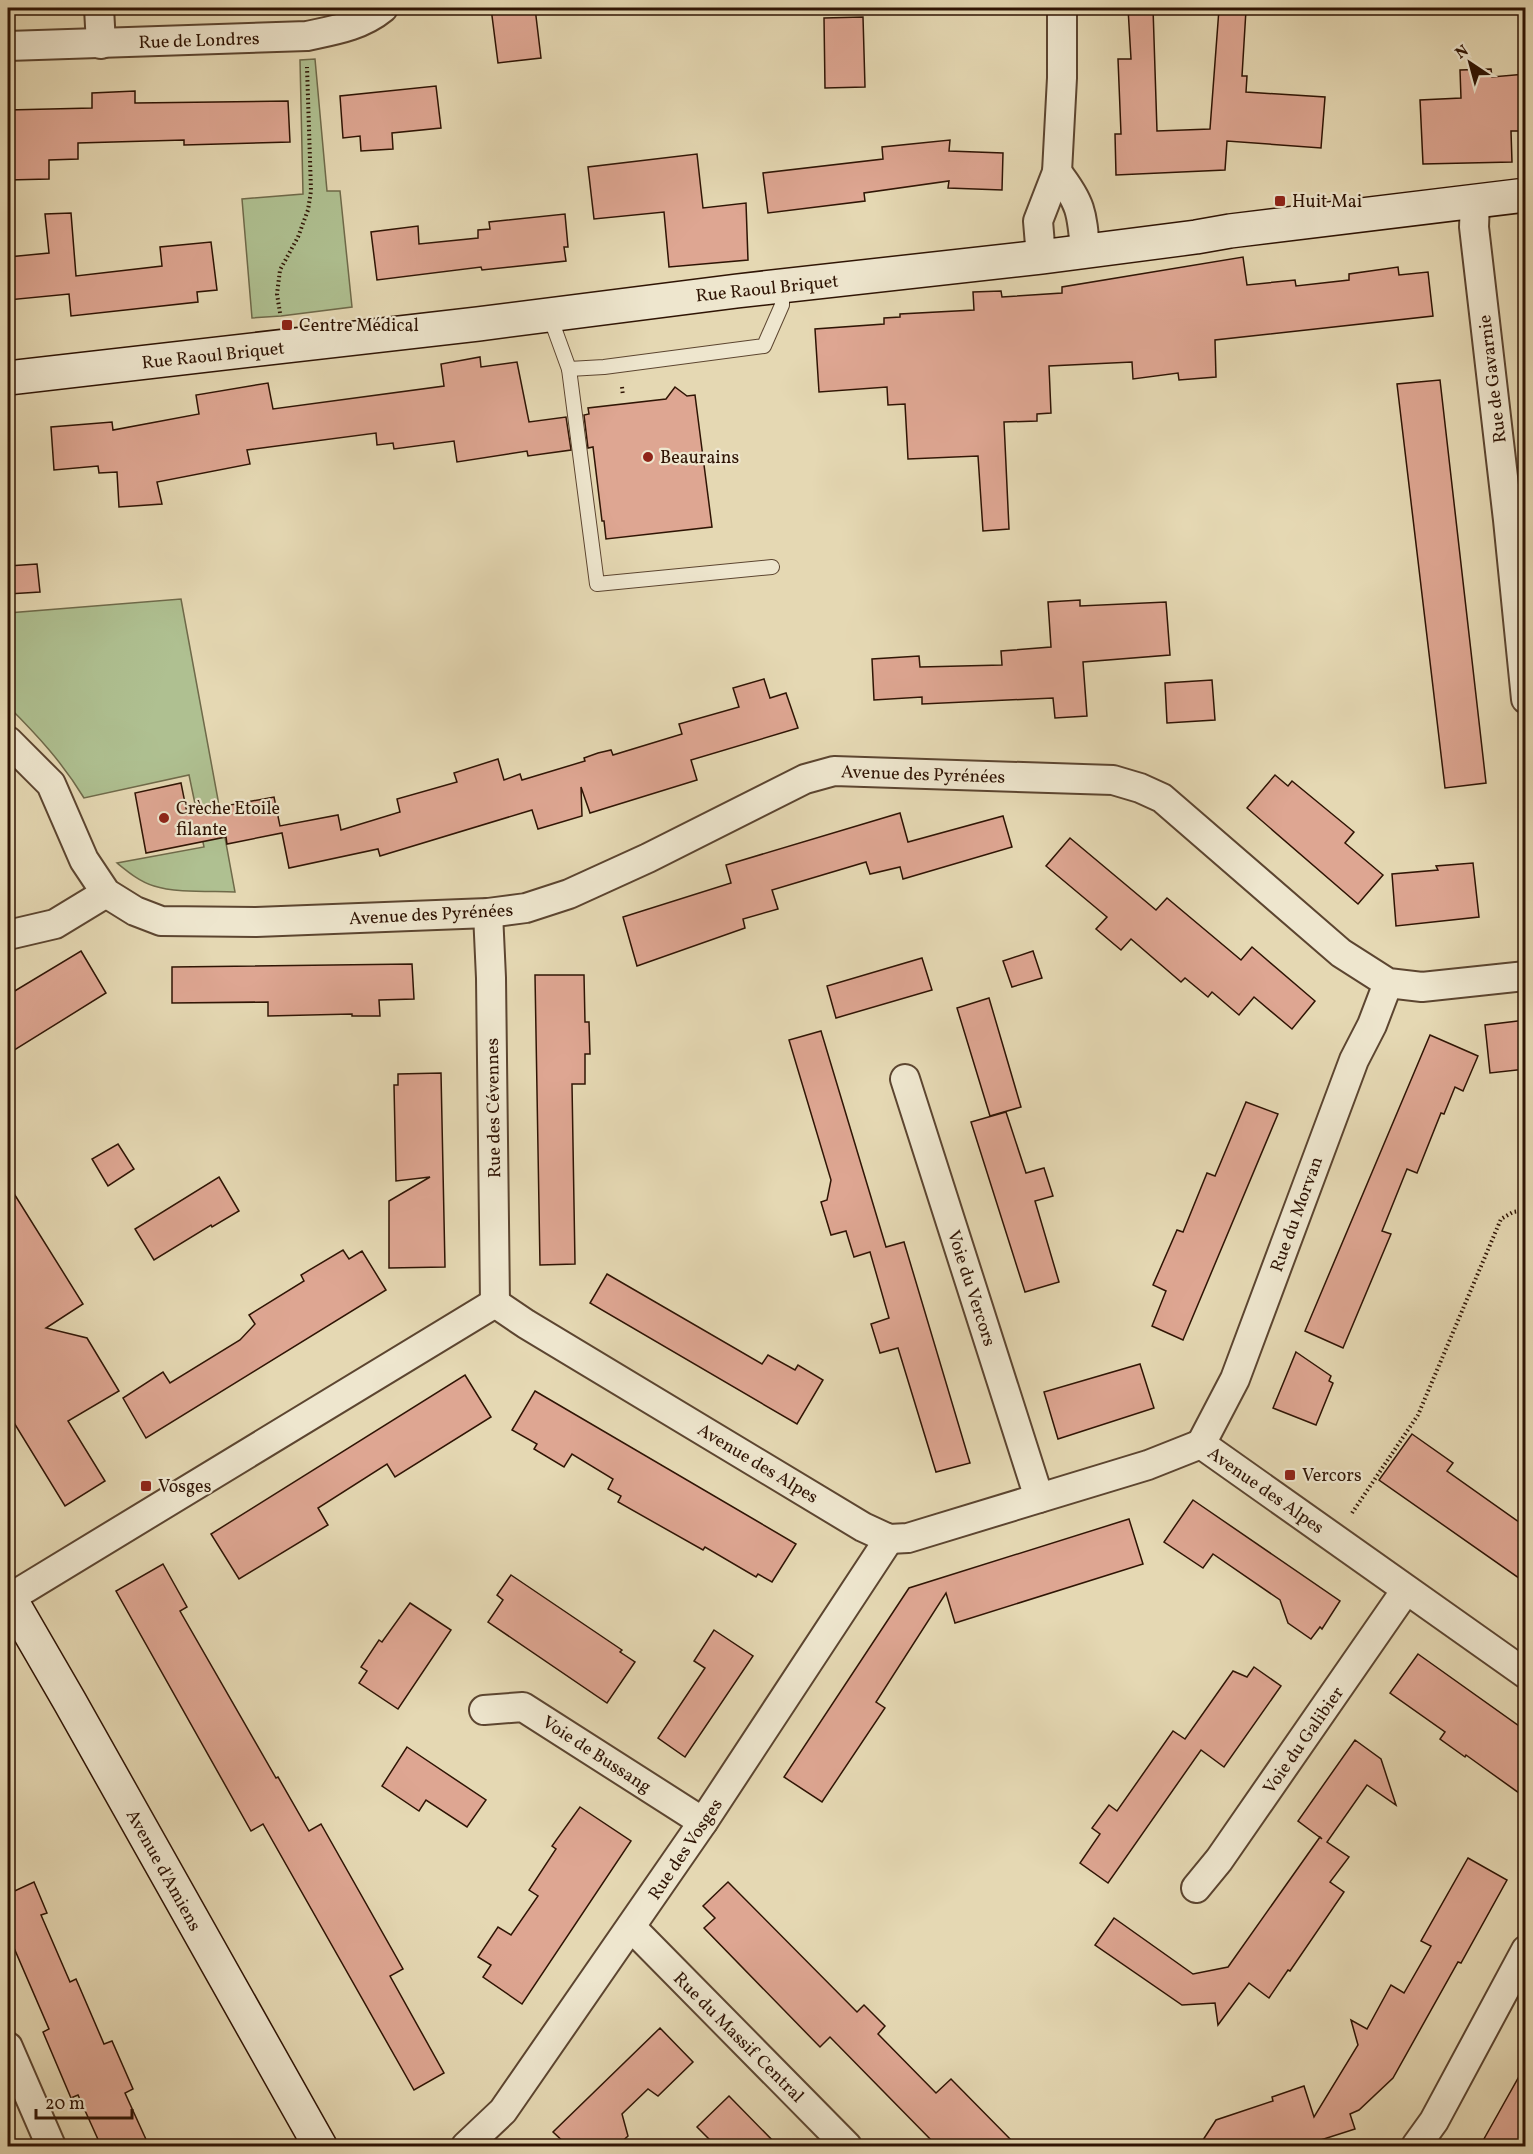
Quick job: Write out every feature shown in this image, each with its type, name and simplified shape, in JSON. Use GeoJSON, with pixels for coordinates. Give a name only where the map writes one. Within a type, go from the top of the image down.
{"type":"FeatureCollection","features":[{"type":"Feature","properties":{"kind":"main road","name":"Rue Raoul Briquet"},"geometry":{"type":"LineString","coordinates":[[8,378],[1041,257],[1409,208],[1526,195]]}},
{"type":"Feature","properties":{"kind":"main road","name":"Avenue d'Amiens"},"geometry":{"type":"LineString","coordinates":[[8,1598],[320,2146]]}},
{"type":"Feature","properties":{"kind":"street"},"geometry":{"type":"LineString","coordinates":[[99,8],[101,44]]}},
{"type":"Feature","properties":{"kind":"street","name":"Rue de Londres"},"geometry":{"type":"LineString","coordinates":[[8,46],[307,36],[352,26],[383,8]]}},
{"type":"Feature","properties":{"kind":"street"},"geometry":{"type":"LineString","coordinates":[[1041,257],[1038,221],[1057,172],[1062,78],[1062,8]]}},
{"type":"Feature","properties":{"kind":"street"},"geometry":{"type":"LineString","coordinates":[[1057,172],[1072,192],[1082,214],[1085,250]]}},
{"type":"Feature","properties":{"kind":"street","name":"Rue de Gavarnie"},"geometry":{"type":"LineString","coordinates":[[1475,201],[1474,227],[1526,699]]}},
{"type":"Feature","properties":{"kind":"street","name":"Avenue des Pyrénées"},"geometry":{"type":"LineString","coordinates":[[8,741],[51,784],[84,860],[106,893],[135,911],[161,921],[256,922],[488,913],[526,908],[569,894],[648,858],[805,780],[834,771],[1113,780],[1140,788],[1162,798],[1341,953],[1388,983],[1422,987],[1526,976]]}},
{"type":"Feature","properties":{"kind":"street"},"geometry":{"type":"LineString","coordinates":[[8,935],[55,924],[106,893]]}},
{"type":"Feature","properties":{"kind":"street","name":"Rue des Cévennes"},"geometry":{"type":"LineString","coordinates":[[488,913],[491,978],[495,1303]]}},
{"type":"Feature","properties":{"kind":"street","name":"Rue du Morvan"},"geometry":{"type":"LineString","coordinates":[[1201,1444],[1235,1379],[1354,1060],[1372,1025],[1388,983]]}},
{"type":"Feature","properties":{"kind":"street","name":"Voie du Vercors"},"geometry":{"type":"LineString","coordinates":[[905,1079],[1039,1498]]}},
{"type":"Feature","properties":{"kind":"street"},"geometry":{"type":"LineString","coordinates":[[8,1598],[495,1303]]}},
{"type":"Feature","properties":{"kind":"street","name":"Avenue des Alpes"},"geometry":{"type":"LineString","coordinates":[[495,1303],[526,1324],[863,1527],[889,1539],[908,1538],[1148,1465],[1201,1444],[1526,1674]]}},
{"type":"Feature","properties":{"kind":"street","name":"Rue des Vosges"},"geometry":{"type":"LineString","coordinates":[[466,2146],[503,2112],[703,1822],[889,1539]]}},
{"type":"Feature","properties":{"kind":"street","name":"Voie du Galibier"},"geometry":{"type":"LineString","coordinates":[[1196,1887],[1219,1860],[1406,1590]]}},
{"type":"Feature","properties":{"kind":"street","name":"Voie de Bussang"},"geometry":{"type":"LineString","coordinates":[[484,1710],[523,1707],[703,1822]]}},
{"type":"Feature","properties":{"kind":"street","name":"Rue du Massif Central"},"geometry":{"type":"LineString","coordinates":[[631,1927],[847,2146]]}},
{"type":"Feature","properties":{"kind":"street"},"geometry":{"type":"LineString","coordinates":[[1416,2146],[1434,2121],[1526,1950]]}},
{"type":"Feature","properties":{"kind":"street"},"geometry":{"type":"LineString","coordinates":[[8,2047],[51,2146]]}},
{"type":"Feature","properties":{"kind":"lane"},"geometry":{"type":"LineString","coordinates":[[569,369],[612,366],[764,346],[782,305],[782,286]]}},
{"type":"Feature","properties":{"kind":"lane"},"geometry":{"type":"LineString","coordinates":[[549,314],[569,369],[597,584],[772,567]]}},
{"type":"Feature","properties":{"kind":"path"},"geometry":{"type":"LineString","coordinates":[[277,347],[273,330],[281,316],[277,294],[280,270],[298,237],[309,210],[311,191],[307,36]]}},
{"type":"Feature","properties":{"kind":"path"},"geometry":{"type":"LineString","coordinates":[[1333,1537],[1355,1510],[1418,1415],[1501,1219],[1513,1212],[1526,1210]]}},
{"type":"Feature","properties":{"kind":"green space"},"geometry":{"type":"Polygon","coordinates":[[[315,59],[327,191],[340,191],[352,307],[252,318],[242,199],[303,194],[300,60],[315,59]]]}},
{"type":"Feature","properties":{"kind":"green space"},"geometry":{"type":"Polygon","coordinates":[[[181,599],[235,892],[183,891],[163,888],[139,879],[117,863],[204,847],[189,775],[84,798],[49,750],[8,706],[8,613],[181,599]]]}},
{"type":"Feature","properties":{"kind":"building"},"geometry":{"type":"Polygon","coordinates":[[[491,8],[535,8],[541,58],[498,63],[491,8]]]}},
{"type":"Feature","properties":{"kind":"building"},"geometry":{"type":"Polygon","coordinates":[[[1128,8],[1153,8],[1157,131],[1210,129],[1219,9],[1246,10],[1242,76],[1247,76],[1246,92],[1325,97],[1321,148],[1227,141],[1225,170],[1116,175],[1115,134],[1121,134],[1118,59],[1131,59],[1128,8]]]}},
{"type":"Feature","properties":{"kind":"building"},"geometry":{"type":"Polygon","coordinates":[[[863,17],[865,87],[825,88],[824,18],[863,17]]]}},
{"type":"Feature","properties":{"kind":"building"},"geometry":{"type":"Polygon","coordinates":[[[1491,69],[1492,77],[1526,74],[1526,131],[1511,131],[1512,162],[1423,164],[1420,100],[1461,98],[1460,70],[1491,69]]]}},
{"type":"Feature","properties":{"kind":"building"},"geometry":{"type":"Polygon","coordinates":[[[436,86],[441,128],[392,133],[393,149],[361,151],[360,136],[343,138],[340,96],[436,86]]]}},
{"type":"Feature","properties":{"kind":"building"},"geometry":{"type":"Polygon","coordinates":[[[135,91],[135,103],[288,101],[290,142],[184,145],[184,140],[78,143],[78,159],[49,160],[49,179],[8,180],[8,110],[92,108],[92,93],[135,91]]]}},
{"type":"Feature","properties":{"kind":"building"},"geometry":{"type":"Polygon","coordinates":[[[950,140],[949,151],[1003,153],[1002,190],[948,188],[949,181],[864,193],[865,201],[768,213],[763,173],[883,159],[882,147],[950,140]]]}},
{"type":"Feature","properties":{"kind":"building"},"geometry":{"type":"Polygon","coordinates":[[[697,154],[703,208],[746,203],[748,260],[669,267],[664,212],[594,219],[588,167],[697,154]]]}},
{"type":"Feature","properties":{"kind":"building"},"geometry":{"type":"Polygon","coordinates":[[[71,213],[76,276],[162,266],[160,247],[211,242],[217,290],[197,292],[198,302],[71,316],[69,294],[8,300],[8,257],[49,253],[45,214],[71,213]]]}},
{"type":"Feature","properties":{"kind":"building"},"geometry":{"type":"Polygon","coordinates":[[[565,214],[568,247],[564,247],[566,261],[482,270],[481,267],[377,280],[371,232],[418,226],[419,244],[478,238],[478,230],[490,229],[489,222],[565,214]]]}},
{"type":"Feature","properties":{"kind":"building"},"geometry":{"type":"Polygon","coordinates":[[[1243,257],[1247,285],[1295,280],[1296,286],[1349,280],[1349,274],[1398,267],[1399,275],[1428,272],[1433,316],[1215,340],[1216,377],[1179,380],[1178,373],[1133,379],[1132,362],[1049,366],[1051,413],[1037,414],[1037,421],[1004,422],[1009,529],[983,531],[978,456],[908,459],[905,404],[888,405],[887,387],[819,392],[815,329],[884,324],[884,318],[900,317],[900,314],[974,310],[973,292],[1001,291],[1002,297],[1062,293],[1062,287],[1243,257]]]}},
{"type":"Feature","properties":{"kind":"building"},"geometry":{"type":"Polygon","coordinates":[[[480,357],[481,367],[517,362],[529,422],[566,417],[571,450],[528,456],[527,451],[457,462],[454,441],[394,449],[393,443],[377,445],[376,433],[247,450],[250,464],[157,482],[162,504],[119,507],[117,472],[99,473],[98,466],[54,470],[51,427],[112,422],[113,430],[199,414],[196,395],[268,383],[273,409],[444,386],[441,364],[480,357]]]}},
{"type":"Feature","properties":{"kind":"building"},"geometry":{"type":"Polygon","coordinates":[[[1440,380],[1486,783],[1445,788],[1397,384],[1440,380]]]}},
{"type":"Feature","properties":{"kind":"building","name":"Beaurains"},"geometry":{"type":"Polygon","coordinates":[[[675,387],[687,396],[695,395],[712,527],[606,539],[593,447],[588,448],[584,415],[589,414],[588,408],[666,399],[675,387]]]}},
{"type":"Feature","properties":{"kind":"building"},"geometry":{"type":"Polygon","coordinates":[[[37,564],[40,592],[8,594],[8,566],[37,564]]]}},
{"type":"Feature","properties":{"kind":"building"},"geometry":{"type":"Polygon","coordinates":[[[1080,600],[1080,606],[1166,602],[1170,655],[1083,662],[1087,716],[1055,718],[1053,698],[922,704],[922,697],[874,700],[872,659],[919,656],[920,667],[1002,665],[1001,651],[1051,647],[1048,602],[1080,600]]]}},
{"type":"Feature","properties":{"kind":"building"},"geometry":{"type":"Polygon","coordinates":[[[764,679],[770,698],[786,693],[798,728],[691,760],[697,780],[590,813],[581,787],[582,816],[538,829],[532,810],[380,856],[378,849],[289,868],[282,833],[227,844],[226,837],[146,853],[135,793],[181,783],[187,813],[274,797],[280,826],[338,815],[341,830],[400,812],[397,799],[457,782],[454,773],[498,759],[504,780],[520,774],[522,780],[585,761],[584,758],[598,753],[611,750],[613,755],[682,734],[679,724],[739,707],[733,688],[764,679]]]}},
{"type":"Feature","properties":{"kind":"building"},"geometry":{"type":"Polygon","coordinates":[[[1212,680],[1215,720],[1167,723],[1165,683],[1212,680]]]}},
{"type":"Feature","properties":{"kind":"building"},"geometry":{"type":"Polygon","coordinates":[[[1275,775],[1288,786],[1292,781],[1354,832],[1345,843],[1383,875],[1358,904],[1247,808],[1275,775]]]}},
{"type":"Feature","properties":{"kind":"building"},"geometry":{"type":"Polygon","coordinates":[[[900,813],[908,842],[1003,816],[1012,847],[903,879],[900,867],[870,874],[866,862],[772,890],[778,909],[743,919],[745,928],[637,966],[623,917],[731,883],[726,865],[900,813]]]}},
{"type":"Feature","properties":{"kind":"building"},"geometry":{"type":"Polygon","coordinates":[[[1070,838],[1156,910],[1167,898],[1241,960],[1252,947],[1315,1001],[1292,1029],[1254,997],[1239,1015],[1212,992],[1208,997],[1185,978],[1181,982],[1131,939],[1121,950],[1096,929],[1107,917],[1046,866],[1070,838]]]}},
{"type":"Feature","properties":{"kind":"building"},"geometry":{"type":"Polygon","coordinates":[[[1473,863],[1479,917],[1396,926],[1392,874],[1438,870],[1436,866],[1473,863]]]}},
{"type":"Feature","properties":{"kind":"building"},"geometry":{"type":"Polygon","coordinates":[[[81,951],[106,993],[8,1054],[8,995],[81,951]]]}},
{"type":"Feature","properties":{"kind":"building"},"geometry":{"type":"Polygon","coordinates":[[[1033,951],[1042,978],[1012,987],[1003,961],[1033,951]]]}},
{"type":"Feature","properties":{"kind":"building"},"geometry":{"type":"Polygon","coordinates":[[[922,958],[932,990],[836,1018],[827,986],[922,958]]]}},
{"type":"Feature","properties":{"kind":"building"},"geometry":{"type":"Polygon","coordinates":[[[412,964],[414,999],[379,1000],[380,1016],[352,1016],[352,1014],[268,1016],[268,1002],[172,1003],[172,967],[412,964]]]}},
{"type":"Feature","properties":{"kind":"building"},"geometry":{"type":"Polygon","coordinates":[[[535,975],[584,975],[585,1022],[589,1022],[590,1054],[585,1054],[585,1084],[572,1084],[575,1264],[540,1265],[535,975]]]}},
{"type":"Feature","properties":{"kind":"building"},"geometry":{"type":"Polygon","coordinates":[[[989,998],[1021,1107],[990,1116],[957,1008],[989,998]]]}},
{"type":"Feature","properties":{"kind":"building"},"geometry":{"type":"Polygon","coordinates":[[[1526,1020],[1526,1069],[1490,1073],[1485,1025],[1526,1020]]]}},
{"type":"Feature","properties":{"kind":"building"},"geometry":{"type":"Polygon","coordinates":[[[821,1031],[886,1247],[904,1242],[970,1463],[936,1472],[898,1348],[880,1353],[871,1324],[889,1318],[870,1252],[854,1257],[846,1231],[831,1235],[821,1202],[827,1200],[831,1180],[789,1040],[821,1031]]]}},
{"type":"Feature","properties":{"kind":"building"},"geometry":{"type":"Polygon","coordinates":[[[1430,1035],[1478,1056],[1463,1091],[1455,1087],[1444,1114],[1441,1113],[1417,1173],[1407,1169],[1382,1231],[1391,1234],[1343,1348],[1305,1331],[1430,1035]]]}},
{"type":"Feature","properties":{"kind":"building"},"geometry":{"type":"Polygon","coordinates":[[[441,1073],[445,1267],[389,1268],[389,1201],[430,1177],[396,1181],[394,1085],[398,1085],[398,1074],[441,1073]]]}},
{"type":"Feature","properties":{"kind":"building"},"geometry":{"type":"Polygon","coordinates":[[[1246,1102],[1278,1114],[1183,1340],[1152,1326],[1166,1291],[1153,1285],[1177,1230],[1183,1232],[1207,1173],[1215,1176],[1246,1102]]]}},
{"type":"Feature","properties":{"kind":"building"},"geometry":{"type":"Polygon","coordinates":[[[1006,1112],[1026,1173],[1044,1168],[1053,1196],[1035,1201],[1059,1282],[1025,1292],[971,1122],[1006,1112]]]}},
{"type":"Feature","properties":{"kind":"building"},"geometry":{"type":"Polygon","coordinates":[[[118,1144],[134,1169],[108,1186],[92,1159],[118,1144]]]}},
{"type":"Feature","properties":{"kind":"building"},"geometry":{"type":"Polygon","coordinates":[[[219,1177],[239,1211],[212,1227],[211,1225],[154,1260],[135,1229],[219,1177]]]}},
{"type":"Feature","properties":{"kind":"building"},"geometry":{"type":"Polygon","coordinates":[[[8,1184],[83,1304],[46,1328],[87,1338],[119,1391],[68,1421],[105,1481],[65,1506],[8,1413],[8,1184]]]}},
{"type":"Feature","properties":{"kind":"building"},"geometry":{"type":"Polygon","coordinates":[[[343,1250],[349,1259],[362,1251],[386,1290],[146,1438],[123,1398],[163,1372],[170,1383],[240,1340],[255,1324],[249,1315],[304,1281],[301,1275],[343,1250]]]}},
{"type":"Feature","properties":{"kind":"building"},"geometry":{"type":"Polygon","coordinates":[[[607,1274],[762,1364],[768,1355],[795,1370],[798,1365],[823,1380],[797,1424],[590,1303],[607,1274]]]}},
{"type":"Feature","properties":{"kind":"building"},"geometry":{"type":"Polygon","coordinates":[[[1296,1352],[1331,1376],[1329,1381],[1333,1383],[1316,1425],[1273,1408],[1296,1352]]]}},
{"type":"Feature","properties":{"kind":"building"},"geometry":{"type":"Polygon","coordinates":[[[1140,1364],[1154,1408],[1058,1439],[1044,1392],[1140,1364]]]}},
{"type":"Feature","properties":{"kind":"building"},"geometry":{"type":"Polygon","coordinates":[[[465,1375],[491,1417],[395,1477],[387,1464],[318,1508],[328,1525],[239,1579],[211,1534],[465,1375]]]}},
{"type":"Feature","properties":{"kind":"building"},"geometry":{"type":"Polygon","coordinates":[[[535,1391],[796,1544],[772,1582],[758,1574],[756,1577],[705,1547],[703,1550],[618,1502],[621,1496],[608,1489],[613,1479],[572,1454],[564,1467],[534,1449],[537,1444],[512,1430],[535,1391]]]}},
{"type":"Feature","properties":{"kind":"building"},"geometry":{"type":"Polygon","coordinates":[[[1412,1434],[1453,1463],[1447,1471],[1526,1527],[1526,1583],[1379,1480],[1412,1434]]]}},
{"type":"Feature","properties":{"kind":"building"},"geometry":{"type":"Polygon","coordinates":[[[1193,1500],[1340,1601],[1322,1629],[1320,1627],[1311,1639],[1288,1623],[1280,1600],[1213,1554],[1203,1568],[1164,1542],[1193,1500]]]}},
{"type":"Feature","properties":{"kind":"building"},"geometry":{"type":"Polygon","coordinates":[[[1129,1519],[1143,1564],[955,1623],[946,1593],[876,1702],[885,1708],[822,1802],[784,1777],[909,1588],[1129,1519]]]}},
{"type":"Feature","properties":{"kind":"building"},"geometry":{"type":"Polygon","coordinates":[[[163,1564],[187,1607],[180,1611],[276,1778],[278,1777],[309,1831],[321,1824],[403,1969],[390,1976],[444,2073],[414,2090],[263,1824],[251,1831],[116,1591],[163,1564]]]}},
{"type":"Feature","properties":{"kind":"building"},"geometry":{"type":"Polygon","coordinates":[[[511,1575],[622,1650],[620,1652],[635,1662],[607,1703],[488,1622],[503,1600],[497,1595],[511,1575]]]}},
{"type":"Feature","properties":{"kind":"building"},"geometry":{"type":"Polygon","coordinates":[[[410,1603],[451,1630],[398,1709],[359,1683],[367,1671],[361,1667],[379,1640],[382,1642],[410,1603]]]}},
{"type":"Feature","properties":{"kind":"building"},"geometry":{"type":"Polygon","coordinates":[[[714,1630],[753,1656],[685,1757],[658,1738],[705,1668],[694,1661],[714,1630]]]}},
{"type":"Feature","properties":{"kind":"building"},"geometry":{"type":"Polygon","coordinates":[[[1418,1654],[1526,1731],[1526,1798],[1440,1739],[1445,1732],[1390,1693],[1418,1654]]]}},
{"type":"Feature","properties":{"kind":"building"},"geometry":{"type":"Polygon","coordinates":[[[1254,1667],[1281,1686],[1224,1767],[1201,1750],[1108,1883],[1080,1863],[1100,1834],[1092,1828],[1109,1805],[1117,1811],[1173,1731],[1185,1739],[1233,1671],[1247,1677],[1254,1667]]]}},
{"type":"Feature","properties":{"kind":"building"},"geometry":{"type":"Polygon","coordinates":[[[1355,1740],[1381,1759],[1396,1805],[1367,1785],[1327,1842],[1349,1857],[1330,1882],[1344,1892],[1269,1998],[1249,1983],[1218,2025],[1215,2003],[1182,2005],[1095,1945],[1114,1918],[1193,1974],[1228,1967],[1320,1837],[1298,1821],[1355,1740]]]}},
{"type":"Feature","properties":{"kind":"building"},"geometry":{"type":"Polygon","coordinates":[[[407,1747],[486,1800],[467,1827],[426,1800],[419,1811],[382,1786],[407,1747]]]}},
{"type":"Feature","properties":{"kind":"building"},"geometry":{"type":"Polygon","coordinates":[[[580,1807],[631,1841],[522,2004],[483,1977],[491,1965],[478,1957],[498,1927],[511,1935],[538,1896],[529,1890],[556,1849],[552,1846],[580,1807]]]}},
{"type":"Feature","properties":{"kind":"building"},"geometry":{"type":"Polygon","coordinates":[[[1468,1858],[1507,1880],[1393,2078],[1359,2110],[1350,2114],[1355,2129],[1302,2146],[1199,2146],[1216,2120],[1273,2101],[1272,2097],[1304,2086],[1314,2117],[1358,2045],[1351,2020],[1367,2029],[1391,1985],[1404,1993],[1431,1946],[1421,1941],[1468,1858]]]}},
{"type":"Feature","properties":{"kind":"building"},"geometry":{"type":"Polygon","coordinates":[[[34,1882],[47,1913],[41,1915],[70,1982],[76,1979],[104,2044],[112,2041],[133,2089],[125,2093],[149,2146],[101,2146],[78,2095],[71,2098],[43,2032],[49,2029],[8,1934],[8,1894],[34,1882]]]}},
{"type":"Feature","properties":{"kind":"building"},"geometry":{"type":"Polygon","coordinates":[[[728,1882],[857,2012],[864,2005],[885,2026],[878,2034],[936,2093],[951,2079],[1017,2146],[937,2146],[830,2037],[820,2047],[704,1928],[715,1918],[703,1906],[728,1882]]]}},
{"type":"Feature","properties":{"kind":"building"},"geometry":{"type":"Polygon","coordinates":[[[660,2028],[693,2062],[658,2096],[648,2089],[622,2114],[628,2136],[617,2146],[568,2146],[553,2132],[660,2028]]]}},
{"type":"Feature","properties":{"kind":"building"},"geometry":{"type":"Polygon","coordinates":[[[1526,2064],[1526,2137],[1520,2146],[1480,2146],[1526,2064]]]}},
{"type":"Feature","properties":{"kind":"building"},"geometry":{"type":"Polygon","coordinates":[[[729,2096],[778,2146],[716,2146],[697,2127],[729,2096]]]}},
{"type":"Feature","properties":{"kind":"place","name":"Huit Mai"},"geometry":{"type":"Point","coordinates":[1280,201]}},
{"type":"Feature","properties":{"kind":"place","name":"Centre Médical"},"geometry":{"type":"Point","coordinates":[287,325]}},
{"type":"Feature","properties":{"kind":"place","name":"Beaurains"},"geometry":{"type":"Point","coordinates":[648,457]}},
{"type":"Feature","properties":{"kind":"place","name":"Crèche Etoile filante"},"geometry":{"type":"Point","coordinates":[164,818]}},
{"type":"Feature","properties":{"kind":"place","name":"Vercors"},"geometry":{"type":"Point","coordinates":[1290,1475]}},
{"type":"Feature","properties":{"kind":"place","name":"Vosges"},"geometry":{"type":"Point","coordinates":[146,1486]}}]}
